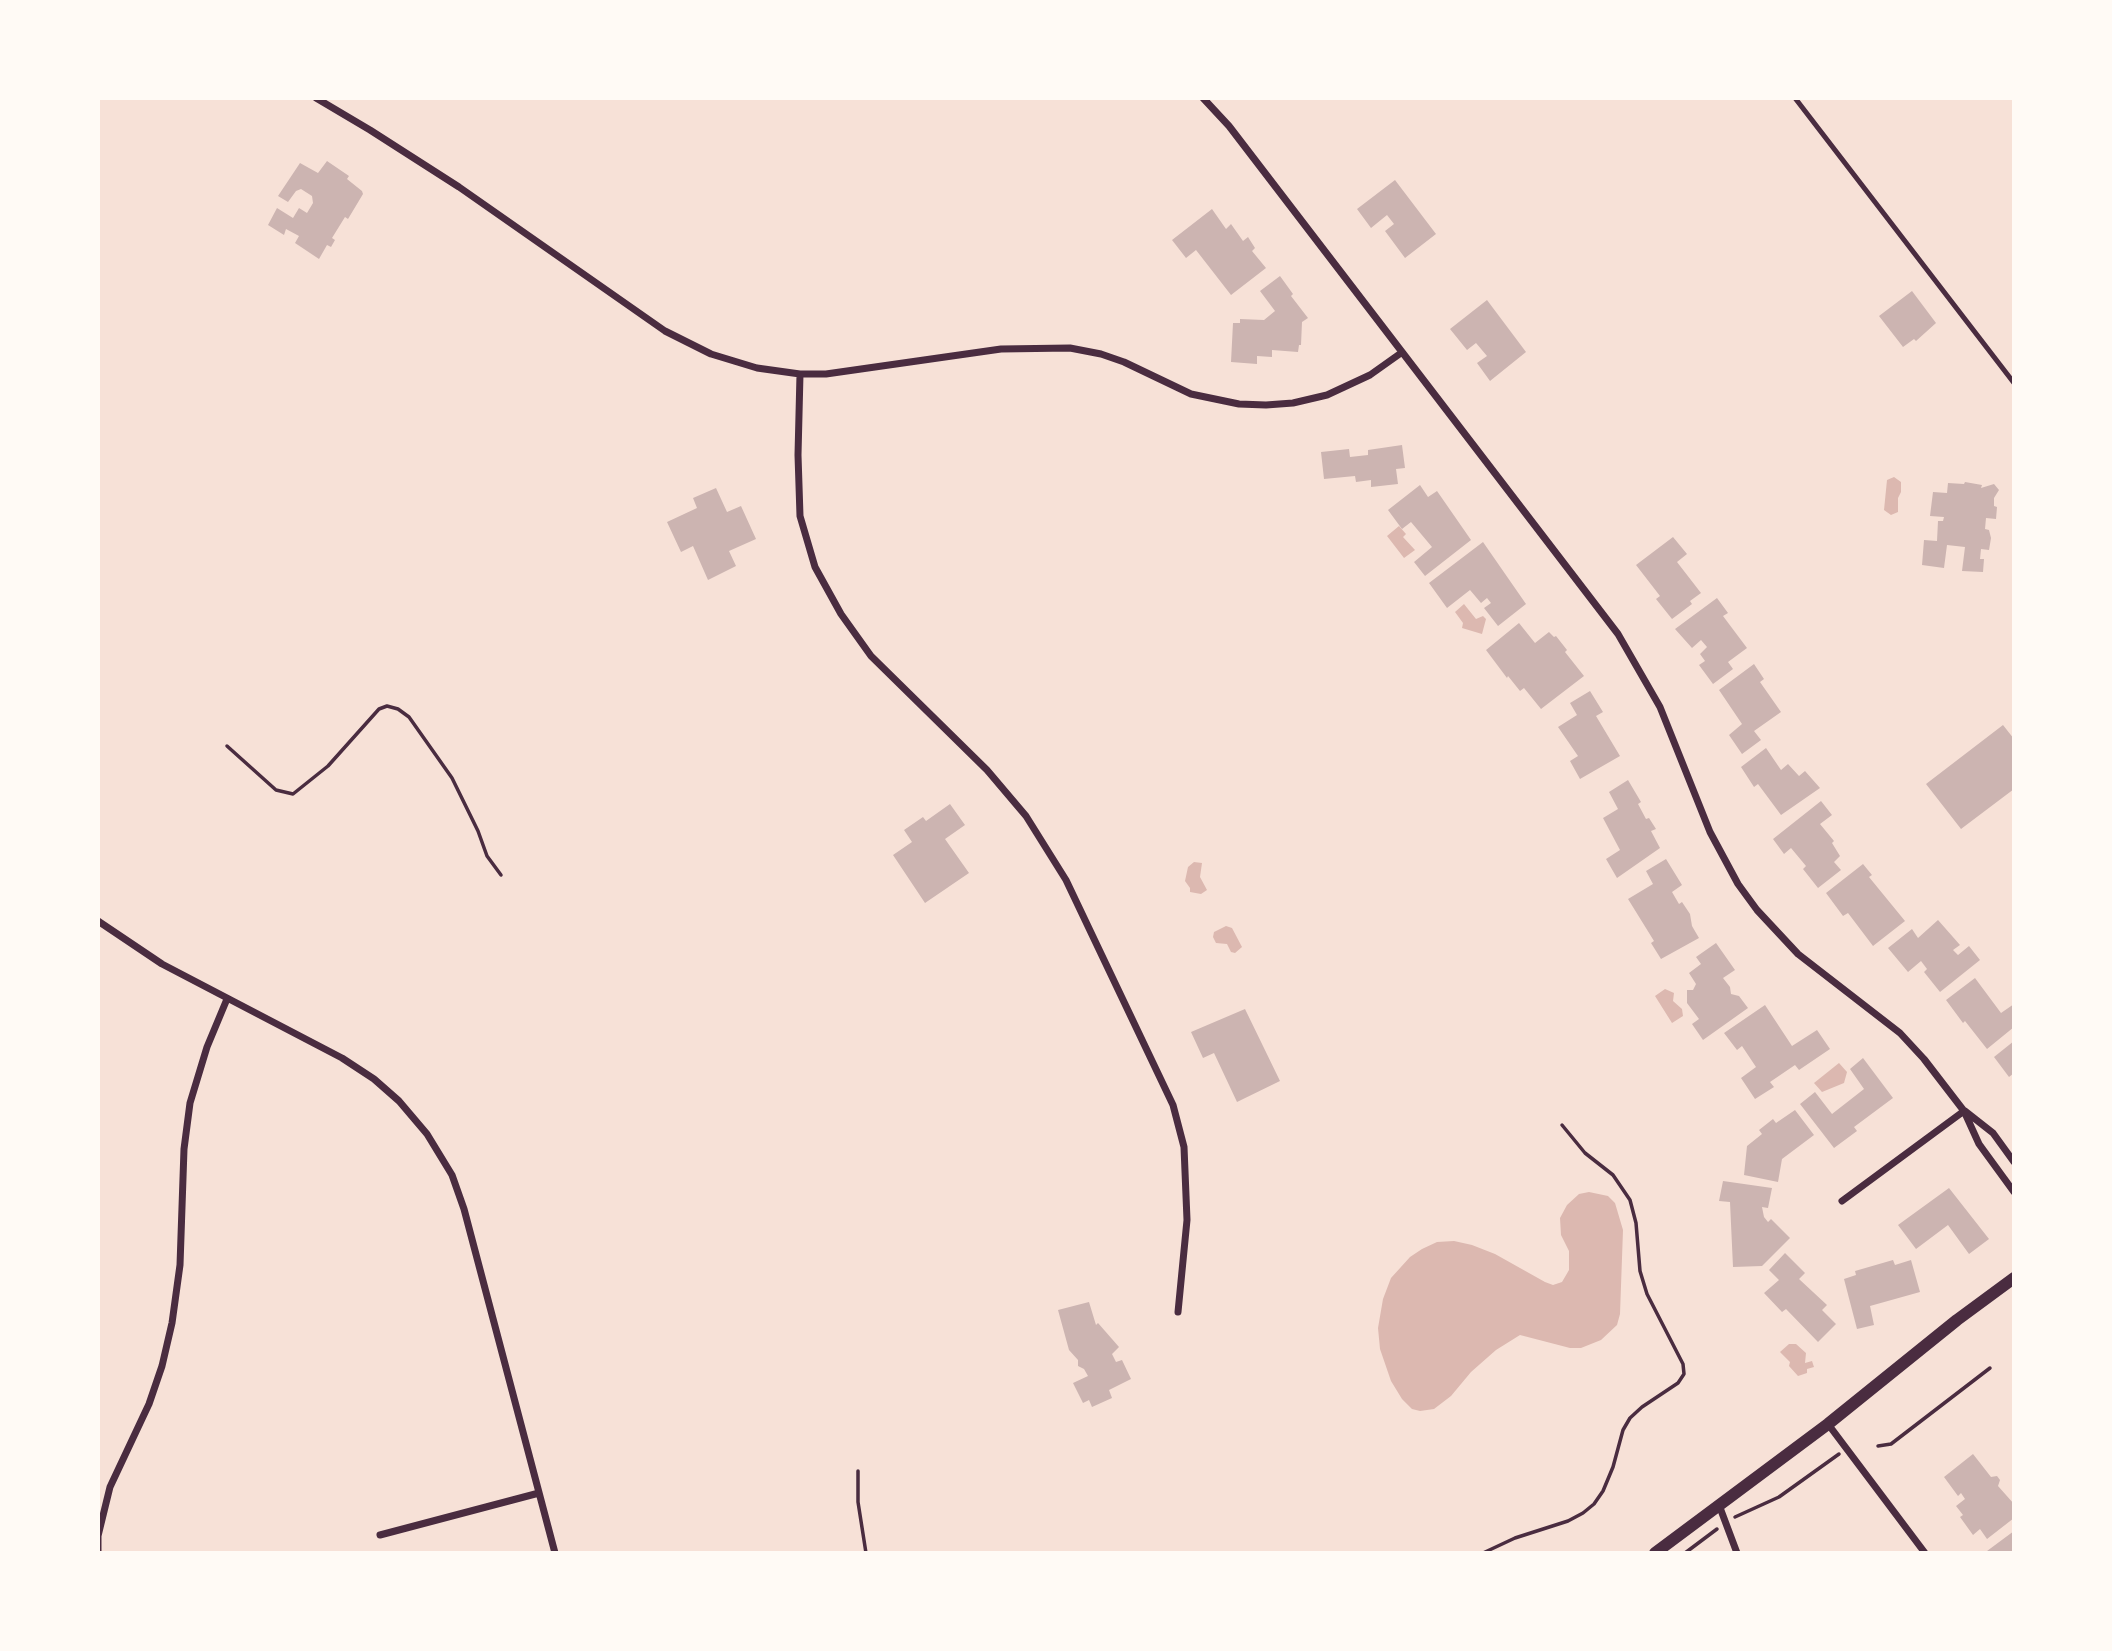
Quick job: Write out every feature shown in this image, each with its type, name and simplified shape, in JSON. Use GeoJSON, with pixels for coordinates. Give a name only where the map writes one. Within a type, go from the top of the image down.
{"type":"FeatureCollection","features":[{"type":"Feature","properties":{"kind":"street"},"geometry":{"type":"LineString","coordinates":[[316,98],[459,187],[665,331],[734,363],[800,374],[845,373],[1002,349],[1070,348],[1124,362],[1191,394],[1239,404],[1266,405],[1293,403],[1327,395],[1370,376],[1401,353]]}},
{"type":"Feature","properties":{"kind":"street"},"geometry":{"type":"LineString","coordinates":[[1203,98],[1229,127],[1618,634],[1660,707],[1710,832],[1750,901],[1798,954],[1900,1033],[1924,1059],[1964,1111],[1979,1144],[2014,1192]]}},
{"type":"Feature","properties":{"kind":"street"},"geometry":{"type":"LineString","coordinates":[[800,374],[800,516],[815,567],[841,614],[872,656],[987,770],[1026,816],[1066,880],[1173,1105],[1184,1147],[1187,1220],[1178,1312]]}},
{"type":"Feature","properties":{"kind":"street"},"geometry":{"type":"LineString","coordinates":[[98,921],[162,964],[342,1058],[374,1079],[399,1101],[427,1134],[452,1175],[464,1209],[555,1553]]}},
{"type":"Feature","properties":{"kind":"street"},"geometry":{"type":"LineString","coordinates":[[98,1553],[110,1487],[149,1404],[162,1366],[172,1322],[180,1265],[184,1149],[190,1103],[207,1047],[227,999]]}},
{"type":"Feature","properties":{"kind":"street"},"geometry":{"type":"LineString","coordinates":[[1964,1111],[1993,1133],[2014,1162]]}},
{"type":"Feature","properties":{"kind":"street"},"geometry":{"type":"LineString","coordinates":[[1842,1202],[1964,1111]]}},
{"type":"Feature","properties":{"kind":"street"},"geometry":{"type":"LineString","coordinates":[[1655,1553],[1828,1424],[1957,1320],[2014,1278]]}},
{"type":"Feature","properties":{"kind":"street"},"geometry":{"type":"LineString","coordinates":[[1828,1424],[1925,1553]]}},
{"type":"Feature","properties":{"kind":"street"},"geometry":{"type":"LineString","coordinates":[[380,1535],[539,1493]]}},
{"type":"Feature","properties":{"kind":"street"},"geometry":{"type":"LineString","coordinates":[[1719,1505],[1737,1553]]}},
{"type":"Feature","properties":{"kind":"lane"},"geometry":{"type":"LineString","coordinates":[[1795,98],[2014,383]]}},
{"type":"Feature","properties":{"kind":"path"},"geometry":{"type":"LineString","coordinates":[[227,746],[276,790],[293,794],[328,766],[379,709],[387,706],[398,709],[409,717],[452,779],[478,831],[487,856],[501,875]]}},
{"type":"Feature","properties":{"kind":"path"},"geometry":{"type":"LineString","coordinates":[[1483,1553],[1515,1538],[1568,1521],[1594,1504],[1613,1467],[1623,1430],[1630,1418],[1678,1383],[1684,1374],[1683,1364],[1647,1294],[1640,1271],[1636,1223],[1630,1200],[1613,1175],[1585,1153],[1562,1125]]}},
{"type":"Feature","properties":{"kind":"path"},"geometry":{"type":"LineString","coordinates":[[1878,1446],[1891,1444],[1990,1368]]}},
{"type":"Feature","properties":{"kind":"path"},"geometry":{"type":"LineString","coordinates":[[1685,1553],[1743,1512],[1780,1497],[1846,1448]]}},
{"type":"Feature","properties":{"kind":"path"},"geometry":{"type":"LineString","coordinates":[[858,1471],[858,1502],[866,1553]]}},
{"type":"Feature","properties":{"kind":"shaded area"},"geometry":{"type":"Polygon","coordinates":[[[1894,477],[1901,482],[1901,492],[1898,512],[1891,515],[1884,510],[1887,480],[1894,477]]]}},
{"type":"Feature","properties":{"kind":"shaded area"},"geometry":{"type":"Polygon","coordinates":[[[1399,526],[1406,534],[1403,537],[1415,550],[1404,558],[1387,536],[1399,526]]]}},
{"type":"Feature","properties":{"kind":"shaded area"},"geometry":{"type":"Polygon","coordinates":[[[1464,604],[1476,619],[1483,616],[1486,619],[1482,634],[1462,628],[1463,623],[1455,612],[1464,604]]]}},
{"type":"Feature","properties":{"kind":"shaded area"},"geometry":{"type":"Polygon","coordinates":[[[1194,862],[1202,863],[1200,877],[1207,890],[1201,894],[1190,892],[1185,881],[1188,867],[1194,862]]]}},
{"type":"Feature","properties":{"kind":"shaded area"},"geometry":{"type":"Polygon","coordinates":[[[1226,926],[1232,928],[1242,947],[1235,953],[1231,952],[1227,944],[1216,943],[1213,937],[1214,932],[1226,926]]]}},
{"type":"Feature","properties":{"kind":"shaded area"},"geometry":{"type":"Polygon","coordinates":[[[1665,989],[1674,993],[1673,1001],[1682,1009],[1683,1016],[1672,1023],[1655,996],[1665,989]]]}},
{"type":"Feature","properties":{"kind":"shaded area"},"geometry":{"type":"Polygon","coordinates":[[[1839,1063],[1847,1072],[1844,1083],[1822,1092],[1814,1083],[1839,1063]]]}},
{"type":"Feature","properties":{"kind":"shaded area"},"geometry":{"type":"Polygon","coordinates":[[[1589,1192],[1608,1196],[1615,1203],[1623,1230],[1620,1314],[1617,1325],[1601,1340],[1581,1348],[1570,1348],[1520,1335],[1496,1350],[1471,1372],[1451,1396],[1434,1409],[1412,1409],[1391,1381],[1380,1349],[1378,1328],[1383,1299],[1391,1278],[1410,1257],[1422,1249],[1437,1242],[1454,1241],[1495,1254],[1545,1282],[1553,1285],[1562,1282],[1569,1270],[1569,1251],[1561,1235],[1560,1218],[1567,1205],[1579,1194],[1589,1192]]]}},
{"type":"Feature","properties":{"kind":"shaded area"},"geometry":{"type":"Polygon","coordinates":[[[1789,1344],[1796,1344],[1806,1353],[1805,1363],[1812,1361],[1814,1367],[1807,1369],[1807,1373],[1798,1376],[1780,1352],[1789,1344]]]}},
{"type":"Feature","properties":{"kind":"building"},"geometry":{"type":"Polygon","coordinates":[[[327,161],[349,176],[347,179],[363,194],[348,219],[345,217],[332,238],[335,240],[331,247],[327,245],[319,259],[295,243],[299,236],[286,229],[284,235],[268,225],[277,208],[293,218],[299,208],[307,213],[313,203],[312,196],[301,189],[296,191],[288,202],[278,196],[300,163],[318,173],[327,161]]]}},
{"type":"Feature","properties":{"kind":"building"},"geometry":{"type":"Polygon","coordinates":[[[1395,180],[1436,234],[1405,258],[1385,231],[1394,224],[1387,215],[1371,228],[1357,209],[1395,180]]]}},
{"type":"Feature","properties":{"kind":"building"},"geometry":{"type":"Polygon","coordinates":[[[1212,209],[1226,229],[1231,224],[1243,241],[1248,237],[1255,248],[1252,251],[1266,268],[1231,295],[1196,250],[1186,258],[1172,240],[1212,209]]]}},
{"type":"Feature","properties":{"kind":"building"},"geometry":{"type":"Polygon","coordinates":[[[1280,276],[1308,318],[1302,322],[1298,352],[1272,350],[1272,357],[1257,356],[1257,364],[1231,362],[1233,323],[1240,323],[1240,319],[1264,320],[1275,311],[1260,291],[1280,276]]]}},
{"type":"Feature","properties":{"kind":"building"},"geometry":{"type":"Polygon","coordinates":[[[1912,291],[1936,323],[1916,341],[1914,339],[1903,347],[1879,316],[1912,291]]]}},
{"type":"Feature","properties":{"kind":"building"},"geometry":{"type":"Polygon","coordinates":[[[1487,300],[1526,352],[1490,381],[1477,363],[1487,356],[1476,343],[1467,350],[1450,329],[1487,300]]]}},
{"type":"Feature","properties":{"kind":"building"},"geometry":{"type":"Polygon","coordinates":[[[1402,445],[1405,468],[1396,469],[1398,484],[1371,487],[1371,480],[1356,482],[1355,476],[1324,479],[1321,452],[1349,449],[1350,457],[1368,455],[1368,450],[1402,445]]]}},
{"type":"Feature","properties":{"kind":"building"},"geometry":{"type":"Polygon","coordinates":[[[1948,483],[1982,485],[1981,488],[1994,484],[1999,490],[1994,498],[1994,506],[1997,507],[1996,519],[1986,518],[1985,529],[1989,530],[1991,538],[1989,550],[1981,549],[1980,559],[1984,559],[1983,572],[1962,571],[1965,547],[1947,545],[1944,568],[1922,565],[1924,540],[1937,541],[1938,521],[1943,521],[1944,517],[1930,516],[1933,492],[1947,493],[1948,483]]]}},
{"type":"Feature","properties":{"kind":"building"},"geometry":{"type":"Polygon","coordinates":[[[1420,485],[1428,497],[1437,491],[1471,540],[1425,576],[1414,562],[1432,547],[1411,522],[1402,529],[1388,510],[1420,485]]]}},
{"type":"Feature","properties":{"kind":"building"},"geometry":{"type":"Polygon","coordinates":[[[716,488],[727,512],[741,506],[756,539],[729,551],[736,566],[708,580],[693,546],[681,552],[667,522],[697,508],[693,498],[716,488]]]}},
{"type":"Feature","properties":{"kind":"building"},"geometry":{"type":"Polygon","coordinates":[[[1673,537],[1687,554],[1677,562],[1701,593],[1690,601],[1692,604],[1672,619],[1656,599],[1660,596],[1636,565],[1673,537]]]}},
{"type":"Feature","properties":{"kind":"building"},"geometry":{"type":"Polygon","coordinates":[[[1483,542],[1526,604],[1498,626],[1484,608],[1491,603],[1487,598],[1481,603],[1470,590],[1447,608],[1429,583],[1483,542]]]}},
{"type":"Feature","properties":{"kind":"building"},"geometry":{"type":"Polygon","coordinates":[[[1717,598],[1728,613],[1723,616],[1747,648],[1728,662],[1733,669],[1713,684],[1699,665],[1705,661],[1700,654],[1707,647],[1701,640],[1692,648],[1675,629],[1717,598]]]}},
{"type":"Feature","properties":{"kind":"building"},"geometry":{"type":"Polygon","coordinates":[[[1519,623],[1535,643],[1549,632],[1556,636],[1584,676],[1541,709],[1524,688],[1520,691],[1508,676],[1507,678],[1486,650],[1519,623]]]}},
{"type":"Feature","properties":{"kind":"building"},"geometry":{"type":"Polygon","coordinates":[[[1754,664],[1764,679],[1760,682],[1781,712],[1754,731],[1761,740],[1742,754],[1729,735],[1742,724],[1719,690],[1754,664]]]}},
{"type":"Feature","properties":{"kind":"building"},"geometry":{"type":"Polygon","coordinates":[[[1590,691],[1603,712],[1596,716],[1620,756],[1580,779],[1570,761],[1578,756],[1558,727],[1577,715],[1570,703],[1590,691]]]}},
{"type":"Feature","properties":{"kind":"building"},"geometry":{"type":"Polygon","coordinates":[[[2003,725],[2014,739],[2014,789],[1961,829],[1926,784],[2003,725]]]}},
{"type":"Feature","properties":{"kind":"building"},"geometry":{"type":"Polygon","coordinates":[[[1766,748],[1781,770],[1788,764],[1799,776],[1805,771],[1820,788],[1781,815],[1758,784],[1754,787],[1741,767],[1766,748]]]}},
{"type":"Feature","properties":{"kind":"building"},"geometry":{"type":"Polygon","coordinates":[[[1628,780],[1641,802],[1638,804],[1646,819],[1649,818],[1656,829],[1651,831],[1660,848],[1617,878],[1606,859],[1620,850],[1603,818],[1618,809],[1609,792],[1628,780]]]}},
{"type":"Feature","properties":{"kind":"building"},"geometry":{"type":"Polygon","coordinates":[[[1821,801],[1832,815],[1820,824],[1834,841],[1832,843],[1840,856],[1834,862],[1841,870],[1818,888],[1803,869],[1806,866],[1791,848],[1784,854],[1773,839],[1821,801]]]}},
{"type":"Feature","properties":{"kind":"building"},"geometry":{"type":"Polygon","coordinates":[[[950,804],[965,825],[945,839],[969,873],[925,903],[893,855],[912,842],[904,830],[923,817],[926,821],[950,804]]]}},
{"type":"Feature","properties":{"kind":"building"},"geometry":{"type":"Polygon","coordinates":[[[1666,859],[1682,885],[1672,892],[1679,904],[1682,902],[1690,914],[1692,926],[1699,938],[1661,959],[1651,943],[1654,941],[1628,899],[1653,884],[1646,871],[1666,859]]]}},
{"type":"Feature","properties":{"kind":"building"},"geometry":{"type":"Polygon","coordinates":[[[1863,864],[1872,875],[1869,877],[1905,921],[1873,946],[1848,913],[1843,916],[1826,893],[1863,864]]]}},
{"type":"Feature","properties":{"kind":"building"},"geometry":{"type":"Polygon","coordinates":[[[1938,920],[1960,945],[1953,950],[1958,955],[1969,946],[1980,960],[1940,992],[1924,972],[1927,969],[1921,961],[1908,972],[1888,948],[1912,929],[1918,938],[1938,920]]]}},
{"type":"Feature","properties":{"kind":"building"},"geometry":{"type":"Polygon","coordinates":[[[1716,943],[1735,970],[1723,978],[1730,987],[1731,994],[1739,996],[1748,1008],[1703,1040],[1692,1024],[1699,1019],[1687,1003],[1687,990],[1693,990],[1696,984],[1689,973],[1701,964],[1696,957],[1716,943]]]}},
{"type":"Feature","properties":{"kind":"building"},"geometry":{"type":"Polygon","coordinates":[[[1975,978],[2001,1013],[2014,1004],[2014,1027],[1987,1049],[1946,1000],[1975,978]]]}},
{"type":"Feature","properties":{"kind":"building"},"geometry":{"type":"Polygon","coordinates":[[[1765,1005],[1792,1046],[1817,1030],[1830,1049],[1799,1070],[1795,1065],[1770,1082],[1774,1087],[1755,1099],[1741,1078],[1756,1067],[1742,1046],[1737,1050],[1724,1033],[1765,1005]]]}},
{"type":"Feature","properties":{"kind":"building"},"geometry":{"type":"Polygon","coordinates":[[[1245,1009],[1280,1081],[1237,1102],[1214,1053],[1203,1058],[1191,1032],[1245,1009]]]}},
{"type":"Feature","properties":{"kind":"building"},"geometry":{"type":"Polygon","coordinates":[[[2014,1041],[2014,1073],[2009,1077],[1994,1057],[2014,1041]]]}},
{"type":"Feature","properties":{"kind":"building"},"geometry":{"type":"Polygon","coordinates":[[[1863,1058],[1893,1098],[1854,1127],[1857,1131],[1834,1148],[1800,1104],[1815,1092],[1832,1114],[1864,1089],[1850,1069],[1863,1058]]]}},
{"type":"Feature","properties":{"kind":"building"},"geometry":{"type":"Polygon","coordinates":[[[1795,1110],[1814,1135],[1782,1159],[1778,1182],[1744,1175],[1747,1146],[1762,1134],[1759,1130],[1773,1119],[1776,1123],[1795,1110]]]}},
{"type":"Feature","properties":{"kind":"building"},"geometry":{"type":"Polygon","coordinates":[[[1723,1181],[1772,1188],[1768,1208],[1762,1207],[1764,1217],[1768,1222],[1771,1219],[1790,1238],[1762,1266],[1733,1267],[1730,1202],[1719,1201],[1723,1181]]]}},
{"type":"Feature","properties":{"kind":"building"},"geometry":{"type":"Polygon","coordinates":[[[1949,1188],[1989,1239],[1969,1254],[1948,1225],[1916,1249],[1898,1225],[1949,1188]]]}},
{"type":"Feature","properties":{"kind":"building"},"geometry":{"type":"Polygon","coordinates":[[[1785,1253],[1805,1273],[1799,1279],[1827,1305],[1822,1310],[1836,1324],[1818,1342],[1786,1309],[1782,1312],[1764,1293],[1779,1280],[1769,1270],[1785,1253]]]}},
{"type":"Feature","properties":{"kind":"building"},"geometry":{"type":"Polygon","coordinates":[[[1893,1260],[1895,1265],[1911,1260],[1920,1292],[1870,1306],[1874,1325],[1857,1329],[1844,1279],[1856,1275],[1855,1271],[1893,1260]]]}},
{"type":"Feature","properties":{"kind":"building"},"geometry":{"type":"Polygon","coordinates":[[[1089,1302],[1096,1325],[1098,1323],[1119,1347],[1112,1354],[1116,1362],[1122,1360],[1131,1379],[1109,1390],[1112,1398],[1092,1407],[1089,1400],[1083,1403],[1073,1383],[1088,1376],[1084,1369],[1078,1366],[1078,1360],[1069,1350],[1058,1310],[1089,1302]]]}},
{"type":"Feature","properties":{"kind":"building"},"geometry":{"type":"Polygon","coordinates":[[[1973,1454],[1991,1477],[1997,1476],[2000,1480],[1998,1486],[2014,1504],[2014,1518],[1987,1539],[1980,1529],[1973,1535],[1960,1517],[1963,1515],[1956,1506],[1965,1499],[1961,1493],[1958,1496],[1944,1477],[1973,1454]]]}},
{"type":"Feature","properties":{"kind":"building"},"geometry":{"type":"Polygon","coordinates":[[[2014,1531],[2014,1553],[1988,1553],[1987,1551],[2014,1531]]]}}]}
